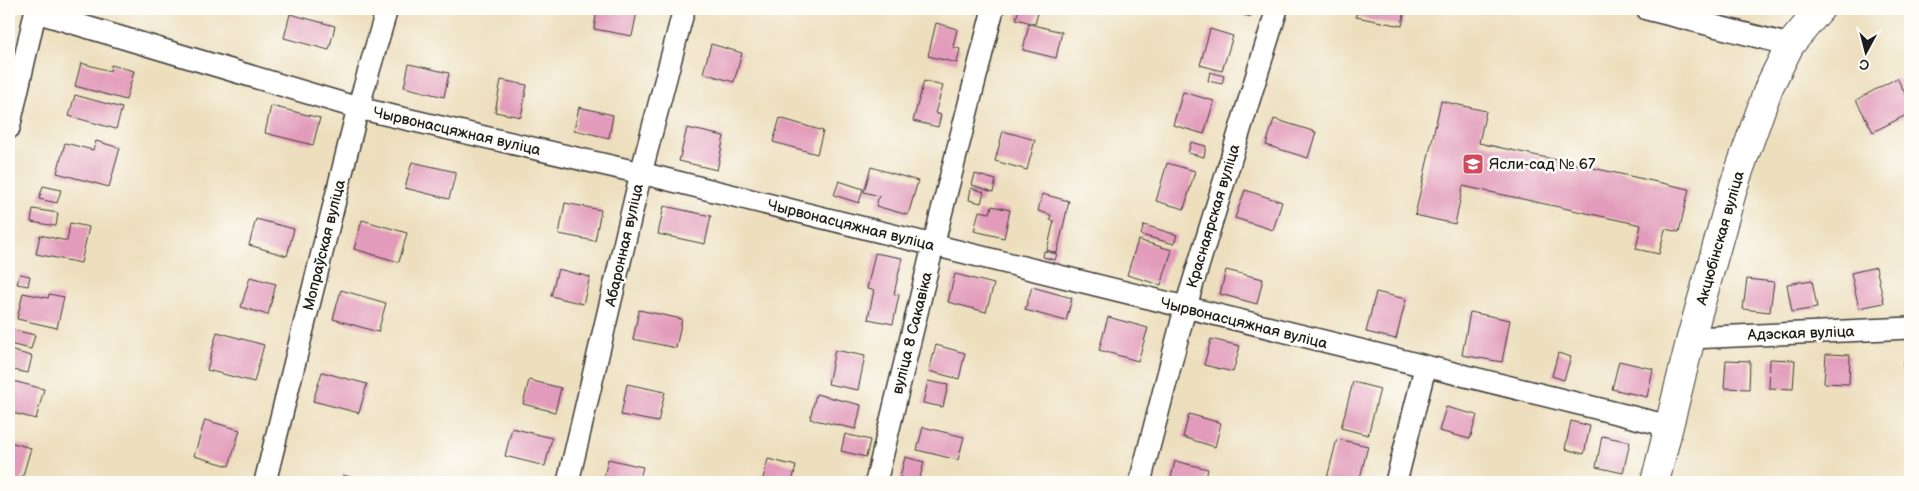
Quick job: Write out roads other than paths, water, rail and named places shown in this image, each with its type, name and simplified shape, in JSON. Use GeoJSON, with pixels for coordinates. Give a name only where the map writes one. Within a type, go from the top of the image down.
{"type":"FeatureCollection","features":[{"type":"Feature","properties":{"kind":"street","name":"Мопраўская вуліца"},"geometry":{"type":"LineString","coordinates":[[265,482],[358,108],[387,9]]}},
{"type":"Feature","properties":{"kind":"street","name":"Абаронная вуліца"},"geometry":{"type":"LineString","coordinates":[[568,482],[641,173],[684,9]]}},
{"type":"Feature","properties":{"kind":"street","name":"вуліца 8 Сакавіка"},"geometry":{"type":"LineString","coordinates":[[876,482],[932,246],[993,9]]}},
{"type":"Feature","properties":{"kind":"street","name":"Краснаярская вуліца"},"geometry":{"type":"LineString","coordinates":[[1140,482],[1185,308],[1278,9]]}},
{"type":"Feature","properties":{"kind":"street"},"geometry":{"type":"LineString","coordinates":[[1647,9],[1790,45]]}},
{"type":"Feature","properties":{"kind":"street","name":"Акцюбінская вуліца"},"geometry":{"type":"LineString","coordinates":[[1655,482],[1691,338],[1734,185],[1770,87],[1790,45],[1820,9]]}},
{"type":"Feature","properties":{"kind":"street","name":"Чырвонасцяжная вуліца"},"geometry":{"type":"LineString","coordinates":[[36,11],[358,108],[641,173],[1425,368],[1669,426]]}},
{"type":"Feature","properties":{"kind":"street"},"geometry":{"type":"LineString","coordinates":[[9,128],[36,11]]}},
{"type":"Feature","properties":{"kind":"street","name":"Адэская вуліца"},"geometry":{"type":"LineString","coordinates":[[1691,338],[1910,328]]}},
{"type":"Feature","properties":{"kind":"street"},"geometry":{"type":"LineString","coordinates":[[1396,482],[1425,368]]}},
{"type":"Feature","properties":{"kind":"place","name":"Ясли-сад № 67"},"geometry":{"type":"Point","coordinates":[1473,164]}}]}
